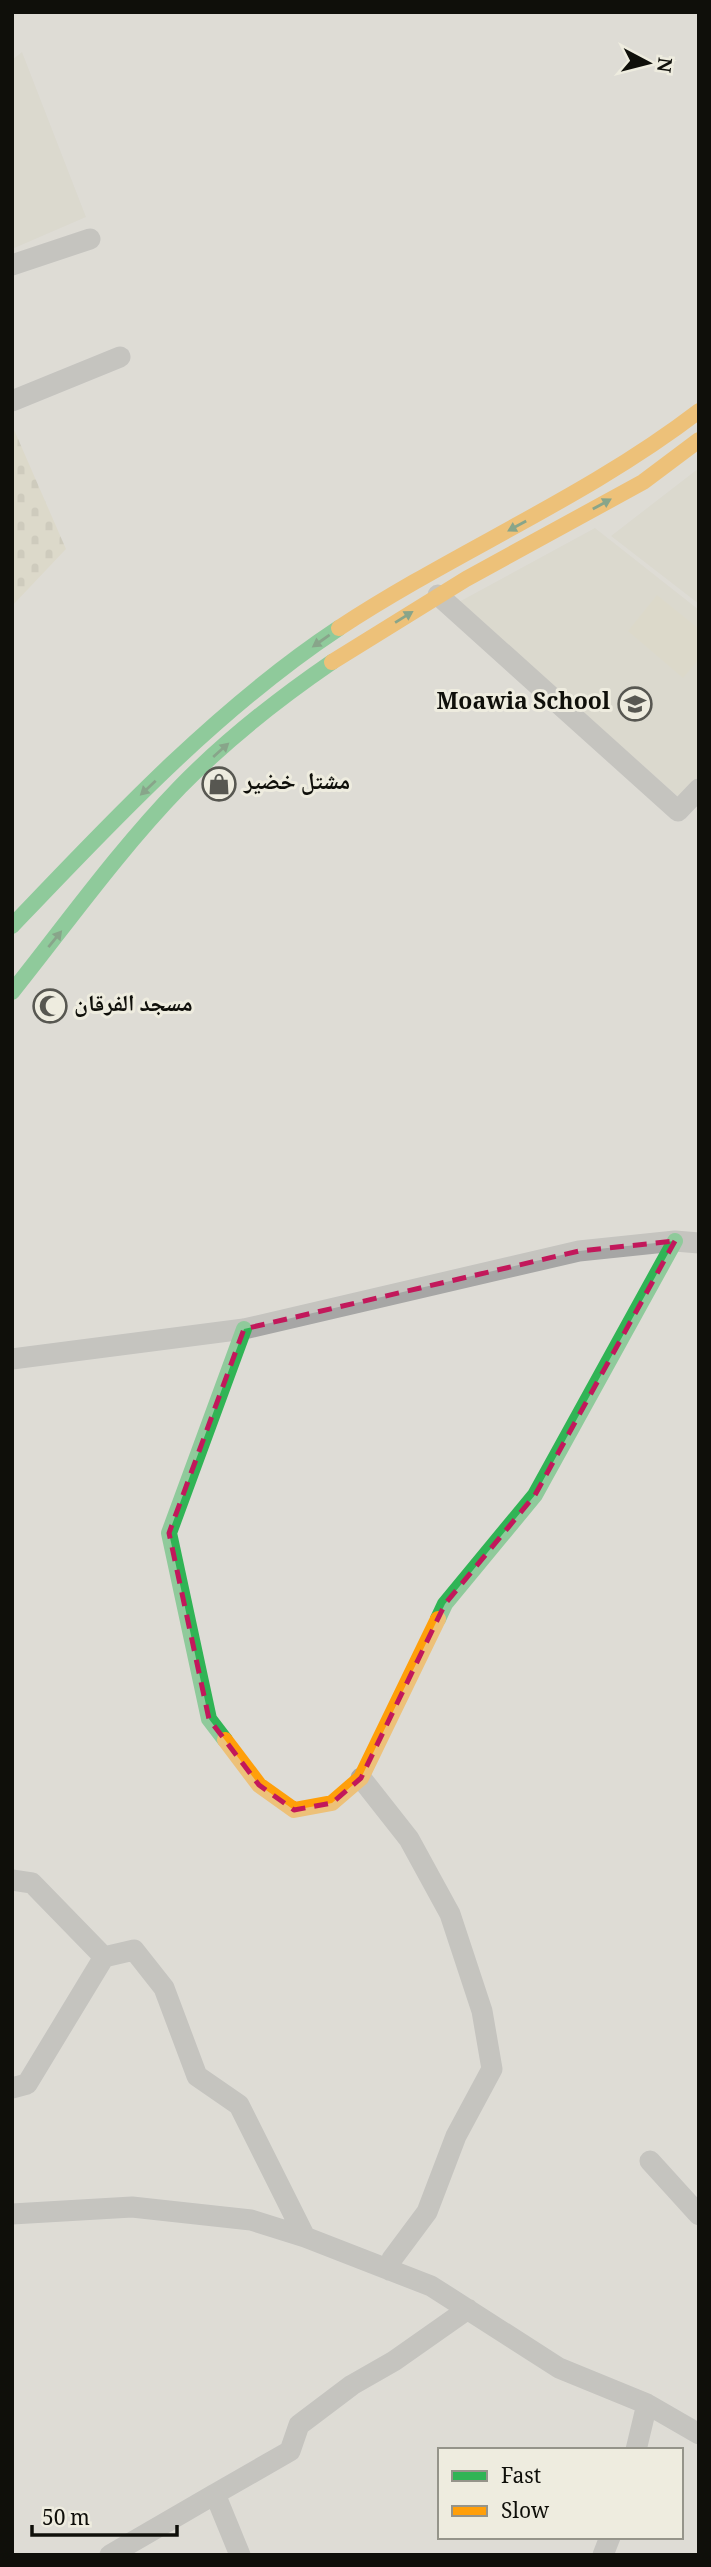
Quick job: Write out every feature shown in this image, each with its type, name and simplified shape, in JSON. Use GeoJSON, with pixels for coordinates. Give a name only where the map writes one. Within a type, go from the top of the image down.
{"type":"FeatureCollection","features":[{"type":"Feature","properties":{"kind":"main road"},"geometry":{"type":"LineString","coordinates":[[12,926],[142,794],[280,669],[382,600],[586,488],[635,458],[699,411]]}},
{"type":"Feature","properties":{"kind":"main road"},"geometry":{"type":"LineString","coordinates":[[12,992],[150,820],[183,785],[246,728],[295,689],[438,596],[649,478],[699,440]]}},
{"type":"Feature","properties":{"kind":"main road"},"geometry":{"type":"LineString","coordinates":[[244,1329],[169,1533],[209,1719],[259,1785],[294,1810],[332,1803],[360,1778],[445,1604],[535,1495],[675,1241]]}},
{"type":"Feature","properties":{"kind":"street"},"geometry":{"type":"LineString","coordinates":[[12,265],[90,239]]}},
{"type":"Feature","properties":{"kind":"street"},"geometry":{"type":"LineString","coordinates":[[12,401],[120,357]]}},
{"type":"Feature","properties":{"kind":"street"},"geometry":{"type":"LineString","coordinates":[[438,596],[678,811],[699,789]]}},
{"type":"Feature","properties":{"kind":"street"},"geometry":{"type":"LineString","coordinates":[[12,1359],[244,1329],[579,1251],[675,1241],[699,1243]]}},
{"type":"Feature","properties":{"kind":"street"},"geometry":{"type":"LineString","coordinates":[[360,1778],[409,1839],[450,1914],[482,2011],[492,2069],[456,2136],[427,2212],[392,2259],[389,2270]]}},
{"type":"Feature","properties":{"kind":"street"},"geometry":{"type":"LineString","coordinates":[[12,1880],[32,1883],[104,1956]]}},
{"type":"Feature","properties":{"kind":"street"},"geometry":{"type":"LineString","coordinates":[[12,2088],[27,2084],[104,1956],[134,1950],[164,1988],[197,2076],[239,2105],[304,2237]]}},
{"type":"Feature","properties":{"kind":"street"},"geometry":{"type":"LineString","coordinates":[[650,2161],[699,2215]]}},
{"type":"Feature","properties":{"kind":"street"},"geometry":{"type":"LineString","coordinates":[[12,2214],[132,2207],[251,2220],[304,2237],[431,2286],[559,2368],[647,2404],[699,2434]]}},
{"type":"Feature","properties":{"kind":"street"},"geometry":{"type":"LineString","coordinates":[[110,2555],[290,2451],[299,2425],[352,2385],[394,2361],[468,2309]]}},
{"type":"Feature","properties":{"kind":"street"},"geometry":{"type":"LineString","coordinates":[[636,2448],[647,2404]]}},
{"type":"Feature","properties":{"kind":"street"},"geometry":{"type":"LineString","coordinates":[[215,2494],[240,2555]]}},
{"type":"Feature","properties":{"kind":"highlighted area"},"geometry":{"type":"Polygon","coordinates":[[[675,1241],[535,1495],[445,1604],[361,1778],[332,1803],[294,1810],[259,1785],[209,1719],[169,1533],[244,1329],[579,1251],[675,1241]]]}},
{"type":"Feature","properties":{"kind":"shaded area"},"geometry":{"type":"Polygon","coordinates":[[[22,52],[86,217],[12,249],[12,60],[22,52]]]}},
{"type":"Feature","properties":{"kind":"shaded area"},"geometry":{"type":"Polygon","coordinates":[[[699,468],[699,604],[611,536],[699,468]]]}},
{"type":"Feature","properties":{"kind":"shaded area","name":"Moawia School"},"geometry":{"type":"Polygon","coordinates":[[[595,528],[699,610],[699,798],[691,808],[457,603],[595,528]]]}},
{"type":"Feature","properties":{"kind":"green space"},"geometry":{"type":"Polygon","coordinates":[[[12,425],[66,549],[12,606],[12,425]]]}},
{"type":"Feature","properties":{"kind":"green space"},"geometry":{"type":"Polygon","coordinates":[[[657,595],[699,629],[699,659],[683,678],[628,631],[657,595]]]}},
{"type":"Feature","properties":{"kind":"traffic: fast"},"geometry":{"type":"LineString","coordinates":[[12,926],[127,807],[208,730],[294,660],[339,628]]}},
{"type":"Feature","properties":{"kind":"traffic: fast"},"geometry":{"type":"LineString","coordinates":[[12,992],[115,861],[180,787],[253,721],[332,662]]}},
{"type":"Feature","properties":{"kind":"traffic: fast"},"geometry":{"type":"LineString","coordinates":[[438,1619],[445,1604],[535,1495],[675,1241]]}},
{"type":"Feature","properties":{"kind":"traffic: fast"},"geometry":{"type":"LineString","coordinates":[[225,1740],[209,1719],[169,1533],[244,1329]]}},
{"type":"Feature","properties":{"kind":"traffic: slow"},"geometry":{"type":"LineString","coordinates":[[339,628],[383,600],[612,470],[699,411]]}},
{"type":"Feature","properties":{"kind":"traffic: slow"},"geometry":{"type":"LineString","coordinates":[[332,662],[466,579],[643,482],[699,440]]}},
{"type":"Feature","properties":{"kind":"traffic: slow"},"geometry":{"type":"LineString","coordinates":[[225,1740],[259,1785],[294,1810],[332,1803],[361,1778],[438,1619]]}},
{"type":"Feature","properties":{"kind":"place","name":"Moawia School"},"geometry":{"type":"Point","coordinates":[635,704]}},
{"type":"Feature","properties":{"kind":"place","name":"مشتل خضير"},"geometry":{"type":"Point","coordinates":[219,784]}},
{"type":"Feature","properties":{"kind":"place","name":"مسجد الفرقان"},"geometry":{"type":"Point","coordinates":[50,1006]}}]}
